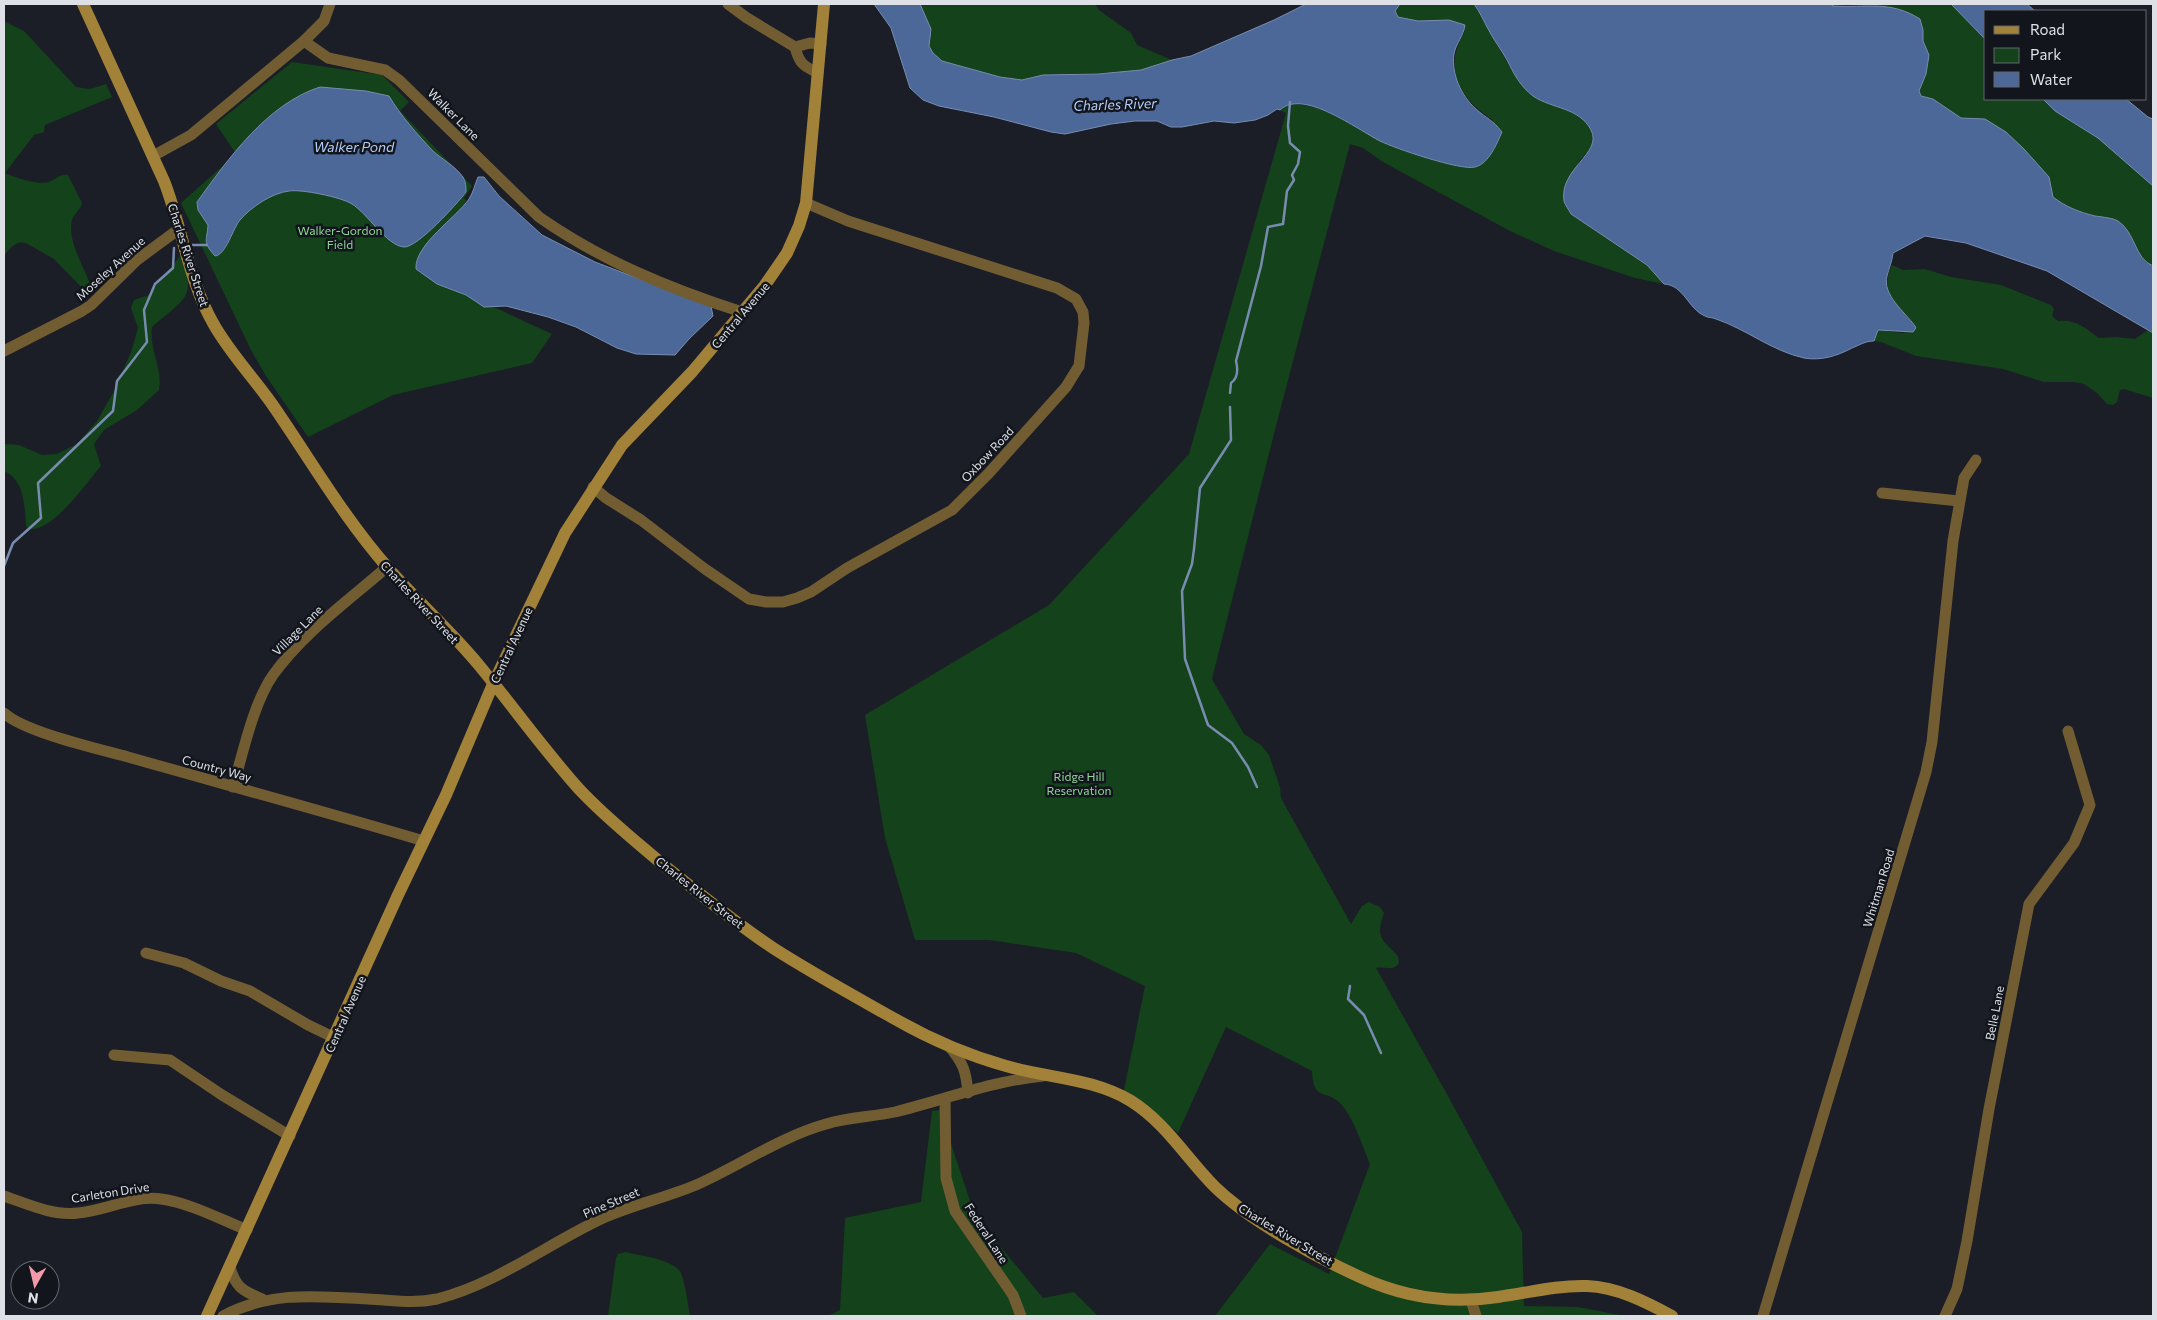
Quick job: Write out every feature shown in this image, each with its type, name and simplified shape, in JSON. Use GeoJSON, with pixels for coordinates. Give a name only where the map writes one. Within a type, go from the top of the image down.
{"type":"FeatureCollection","features":[{"type":"Feature","properties":{"kind":"street","name":"Charles River Street"},"geometry":{"type":"LineString","coordinates":[[83,4],[153,156],[174,207],[199,294],[213,324],[338,502],[387,567],[480,666],[580,791],[612,822],[709,902],[775,949],[898,1021],[948,1046],[1009,1067],[1084,1082],[1130,1100],[1166,1130],[1214,1186],[1232,1202],[1287,1237],[1362,1278],[1405,1293],[1438,1299],[1471,1300],[1558,1288],[1588,1286],[1612,1289],[1649,1303],[1672,1316]]}},
{"type":"Feature","properties":{"kind":"street"},"geometry":{"type":"LineString","coordinates":[[153,156],[191,135],[304,41],[324,21],[330,4]]}},
{"type":"Feature","properties":{"kind":"street"},"geometry":{"type":"LineString","coordinates":[[728,4],[747,18],[795,47],[798,60],[807,68],[818,73]]}},
{"type":"Feature","properties":{"kind":"street","name":"Central Avenue"},"geometry":{"type":"LineString","coordinates":[[207,1316],[335,1038],[493,684],[565,532],[622,445],[692,372],[765,285],[787,253],[799,226],[806,202],[824,4]]}},
{"type":"Feature","properties":{"kind":"street","name":"Walker Lane"},"geometry":{"type":"LineString","coordinates":[[304,41],[328,58],[385,70],[399,80],[539,218],[564,235],[598,255],[648,277],[700,299],[742,312]]}},
{"type":"Feature","properties":{"kind":"street"},"geometry":{"type":"LineString","coordinates":[[795,47],[810,43],[821,44]]}},
{"type":"Feature","properties":{"kind":"street","name":"Oxbow Road"},"geometry":{"type":"LineString","coordinates":[[593,487],[606,498],[641,520],[705,569],[749,598],[766,602],[783,602],[811,592],[847,568],[952,510],[989,473],[1066,387],[1078,366],[1084,323],[1082,312],[1076,299],[1057,288],[848,221],[806,202]]}},
{"type":"Feature","properties":{"kind":"street","name":"Moseley Avenue"},"geometry":{"type":"LineString","coordinates":[[4,351],[82,312],[92,305],[137,260],[179,229]]}},
{"type":"Feature","properties":{"kind":"street","name":"Whitman Road"},"geometry":{"type":"LineString","coordinates":[[1763,1316],[1926,772],[1932,742],[1953,540],[1959,501],[1964,478],[1976,460]]}},
{"type":"Feature","properties":{"kind":"street"},"geometry":{"type":"LineString","coordinates":[[1882,493],[1959,501]]}},
{"type":"Feature","properties":{"kind":"street","name":"Village Lane"},"geometry":{"type":"LineString","coordinates":[[233,786],[250,727],[272,676],[312,633],[387,567]]}},
{"type":"Feature","properties":{"kind":"street","name":"Country Way"},"geometry":{"type":"LineString","coordinates":[[4,714],[15,722],[77,743],[298,803],[424,841]]}},
{"type":"Feature","properties":{"kind":"street","name":"Belle Lane"},"geometry":{"type":"LineString","coordinates":[[1945,1316],[1956,1289],[1967,1241],[1989,1109],[2029,904],[2074,843],[2090,805],[2068,731]]}},
{"type":"Feature","properties":{"kind":"street"},"geometry":{"type":"LineString","coordinates":[[146,953],[184,963],[221,981],[250,991],[308,1025],[335,1038]]}},
{"type":"Feature","properties":{"kind":"street"},"geometry":{"type":"LineString","coordinates":[[948,1046],[962,1062],[968,1093]]}},
{"type":"Feature","properties":{"kind":"street"},"geometry":{"type":"LineString","coordinates":[[114,1055],[170,1060],[222,1095],[290,1136]]}},
{"type":"Feature","properties":{"kind":"street","name":"Pine Street"},"geometry":{"type":"LineString","coordinates":[[223,1316],[242,1306],[286,1297],[369,1299],[408,1303],[463,1292],[601,1219],[641,1203],[694,1186],[794,1136],[827,1123],[887,1114],[1017,1079],[1048,1075]]}},
{"type":"Feature","properties":{"kind":"street","name":"Federal Lane"},"geometry":{"type":"LineString","coordinates":[[945,1099],[946,1178],[955,1211],[1013,1295],[1021,1316]]}},
{"type":"Feature","properties":{"kind":"street","name":"Carleton Drive"},"geometry":{"type":"LineString","coordinates":[[4,1196],[37,1208],[63,1213],[78,1213],[144,1200],[160,1199],[184,1205],[247,1230]]}},
{"type":"Feature","properties":{"kind":"street"},"geometry":{"type":"LineString","coordinates":[[230,1267],[234,1282],[241,1289],[264,1300]]}},
{"type":"Feature","properties":{"kind":"street"},"geometry":{"type":"LineString","coordinates":[[1471,1300],[1476,1316]]}},
{"type":"Feature","properties":{"kind":"green space"},"geometry":{"type":"Polygon","coordinates":[[[920,4],[1095,4],[1099,10],[1131,33],[1137,45],[1172,60],[1141,71],[1043,75],[1022,80],[1000,77],[942,61],[933,53],[929,45],[931,29],[920,4]]]}},
{"type":"Feature","properties":{"kind":"green space","name":"Ridge Hill Reservation"},"geometry":{"type":"Polygon","coordinates":[[[1400,4],[1474,4],[1512,71],[1545,102],[1563,107],[1582,118],[1591,131],[1593,139],[1592,148],[1581,159],[1567,181],[1564,202],[1571,214],[1647,265],[1664,284],[1635,278],[1554,251],[1510,231],[1383,162],[1363,148],[1350,144],[1212,679],[1244,734],[1261,745],[1269,755],[1280,787],[1281,798],[1351,924],[1362,906],[1369,902],[1380,907],[1384,913],[1380,933],[1384,942],[1398,956],[1399,963],[1391,968],[1376,968],[1522,1232],[1524,1306],[1578,1307],[1625,1316],[1215,1316],[1270,1244],[1329,1274],[1370,1164],[1345,1109],[1335,1099],[1318,1091],[1313,1081],[1312,1071],[1226,1027],[1178,1133],[1153,1113],[1123,1095],[1145,986],[1076,953],[989,940],[915,940],[885,838],[865,715],[1049,605],[1189,454],[1286,113],[1280,110],[1289,104],[1293,104],[1322,110],[1357,124],[1419,155],[1435,161],[1460,166],[1493,120],[1471,103],[1463,93],[1458,82],[1455,58],[1458,45],[1465,31],[1431,21],[1418,21],[1398,17],[1395,11],[1400,4]]]}},
{"type":"Feature","properties":{"kind":"green space"},"geometry":{"type":"Polygon","coordinates":[[[1831,4],[1869,4],[1833,6],[1831,4]]]}},
{"type":"Feature","properties":{"kind":"green space"},"geometry":{"type":"Polygon","coordinates":[[[1869,4],[1951,4],[1984,38],[1984,100],[2044,100],[2055,111],[2098,138],[2153,186],[2153,266],[2142,257],[2124,226],[2118,221],[2075,209],[2053,197],[2049,177],[2006,132],[1971,119],[1961,118],[1933,99],[1921,96],[1919,91],[1926,74],[1929,55],[1923,41],[1920,19],[1869,4]]]}},
{"type":"Feature","properties":{"kind":"green space"},"geometry":{"type":"Polygon","coordinates":[[[4,21],[24,31],[76,87],[90,89],[106,84],[112,97],[45,125],[44,132],[34,135],[5,173],[39,183],[49,182],[60,176],[68,175],[82,203],[72,220],[71,228],[74,245],[90,284],[87,290],[84,290],[54,259],[26,243],[16,244],[4,256],[4,21]]]}},
{"type":"Feature","properties":{"kind":"green space","name":"Walker-Gordon Field"},"geometry":{"type":"Polygon","coordinates":[[[292,62],[382,75],[409,102],[400,111],[472,186],[464,198],[526,281],[485,303],[552,334],[532,363],[393,395],[308,437],[266,376],[251,350],[181,203],[236,154],[216,124],[292,62]]]}},
{"type":"Feature","properties":{"kind":"green space"},"geometry":{"type":"Polygon","coordinates":[[[181,255],[188,281],[187,290],[179,304],[152,327],[152,344],[160,382],[159,390],[137,410],[104,430],[94,444],[101,466],[58,515],[38,528],[29,529],[26,526],[22,494],[16,480],[4,471],[4,444],[19,445],[42,455],[57,454],[77,444],[97,421],[114,391],[131,352],[138,328],[131,308],[134,300],[149,295],[181,255]]]}},
{"type":"Feature","properties":{"kind":"green space"},"geometry":{"type":"Polygon","coordinates":[[[1892,265],[1903,270],[1925,269],[1951,277],[2001,285],[2051,305],[2054,309],[2052,316],[2058,321],[2075,323],[2099,338],[2135,339],[2148,330],[2153,333],[2153,398],[2124,389],[2120,390],[2117,402],[2113,405],[2107,404],[2097,393],[2084,384],[2044,382],[2003,369],[1916,356],[1874,341],[1878,330],[1902,333],[1916,329],[1889,293],[1887,285],[1892,265]]]}},
{"type":"Feature","properties":{"kind":"green space"},"geometry":{"type":"Polygon","coordinates":[[[940,1110],[975,1216],[1043,1298],[1074,1292],[1098,1316],[828,1316],[840,1310],[845,1218],[921,1202],[932,1111],[940,1110]]]}},
{"type":"Feature","properties":{"kind":"green space"},"geometry":{"type":"Polygon","coordinates":[[[626,1252],[664,1261],[677,1268],[684,1282],[690,1316],[608,1316],[616,1258],[618,1254],[626,1252]]]}},
{"type":"Feature","properties":{"kind":"water","name":"Charles River"},"geometry":{"type":"Polygon","coordinates":[[[874,4],[920,4],[931,29],[929,46],[933,53],[942,61],[1000,77],[1022,80],[1043,75],[1098,74],[1141,70],[1191,56],[1306,4],[1400,4],[1395,11],[1398,17],[1418,21],[1449,20],[1465,25],[1456,46],[1453,61],[1458,84],[1471,104],[1502,132],[1492,153],[1484,162],[1475,167],[1467,167],[1428,158],[1380,141],[1330,113],[1302,104],[1290,105],[1280,110],[1277,109],[1255,120],[1234,123],[1214,121],[1182,127],[1171,127],[1157,121],[1135,121],[1065,134],[1051,132],[994,117],[939,106],[923,100],[910,88],[891,28],[874,4]]]}},
{"type":"Feature","properties":{"kind":"water"},"geometry":{"type":"Polygon","coordinates":[[[1474,4],[1831,4],[1833,6],[1888,7],[1909,13],[1920,19],[1923,41],[1929,55],[1926,74],[1919,91],[1921,96],[1933,99],[1961,118],[1985,119],[2006,132],[2049,177],[2053,197],[2073,209],[2116,220],[2124,226],[2142,257],[2153,266],[2153,333],[2047,271],[1966,243],[1925,236],[1893,253],[1886,283],[1895,303],[1915,326],[1916,328],[1913,332],[1878,330],[1874,341],[1865,342],[1835,355],[1810,359],[1792,355],[1727,323],[1715,318],[1706,317],[1699,313],[1676,288],[1664,284],[1647,265],[1571,214],[1564,201],[1564,189],[1568,179],[1591,147],[1593,139],[1591,130],[1580,117],[1540,100],[1524,88],[1474,4]]]}},
{"type":"Feature","properties":{"kind":"water"},"geometry":{"type":"Polygon","coordinates":[[[1951,4],[2027,4],[2034,10],[1984,10],[1984,38],[1951,4]]]}},
{"type":"Feature","properties":{"kind":"water","name":"Walker Pond"},"geometry":{"type":"Polygon","coordinates":[[[320,87],[366,91],[389,96],[404,118],[427,145],[463,177],[466,192],[446,215],[418,241],[404,247],[391,241],[358,208],[347,201],[311,192],[282,192],[262,201],[245,215],[237,224],[223,251],[215,256],[207,244],[208,225],[198,210],[197,202],[236,151],[266,120],[283,106],[301,95],[320,87]]]}},
{"type":"Feature","properties":{"kind":"water"},"geometry":{"type":"Polygon","coordinates":[[[2044,100],[2127,100],[2153,119],[2153,186],[2098,138],[2055,111],[2044,100]]]}},
{"type":"Feature","properties":{"kind":"water"},"geometry":{"type":"Polygon","coordinates":[[[478,177],[484,177],[499,196],[542,235],[595,262],[711,306],[713,316],[675,355],[636,354],[617,348],[576,327],[548,317],[506,306],[484,307],[466,295],[437,284],[416,269],[417,260],[429,241],[469,199],[478,177]]]}},
{"type":"Feature","properties":{"kind":"waterway"},"geometry":{"type":"LineString","coordinates":[[1230,393],[1231,383],[1237,373],[1236,361],[1261,266],[1268,227],[1283,224],[1287,191],[1294,180],[1292,175],[1298,164],[1300,152],[1290,143],[1288,126],[1290,102]]}},
{"type":"Feature","properties":{"kind":"waterway"},"geometry":{"type":"LineString","coordinates":[[191,245],[207,245]]}},
{"type":"Feature","properties":{"kind":"waterway"},"geometry":{"type":"LineString","coordinates":[[4,566],[13,543],[41,518],[38,483],[113,411],[117,381],[147,342],[144,310],[155,284],[173,268],[174,248]]}},
{"type":"Feature","properties":{"kind":"waterway"},"geometry":{"type":"LineString","coordinates":[[1230,407],[1231,440],[1200,488],[1192,564],[1182,591],[1185,659],[1208,725],[1232,743],[1248,767],[1257,787]]}},
{"type":"Feature","properties":{"kind":"waterway"},"geometry":{"type":"LineString","coordinates":[[1350,986],[1348,999],[1364,1015],[1381,1053]]}}]}
